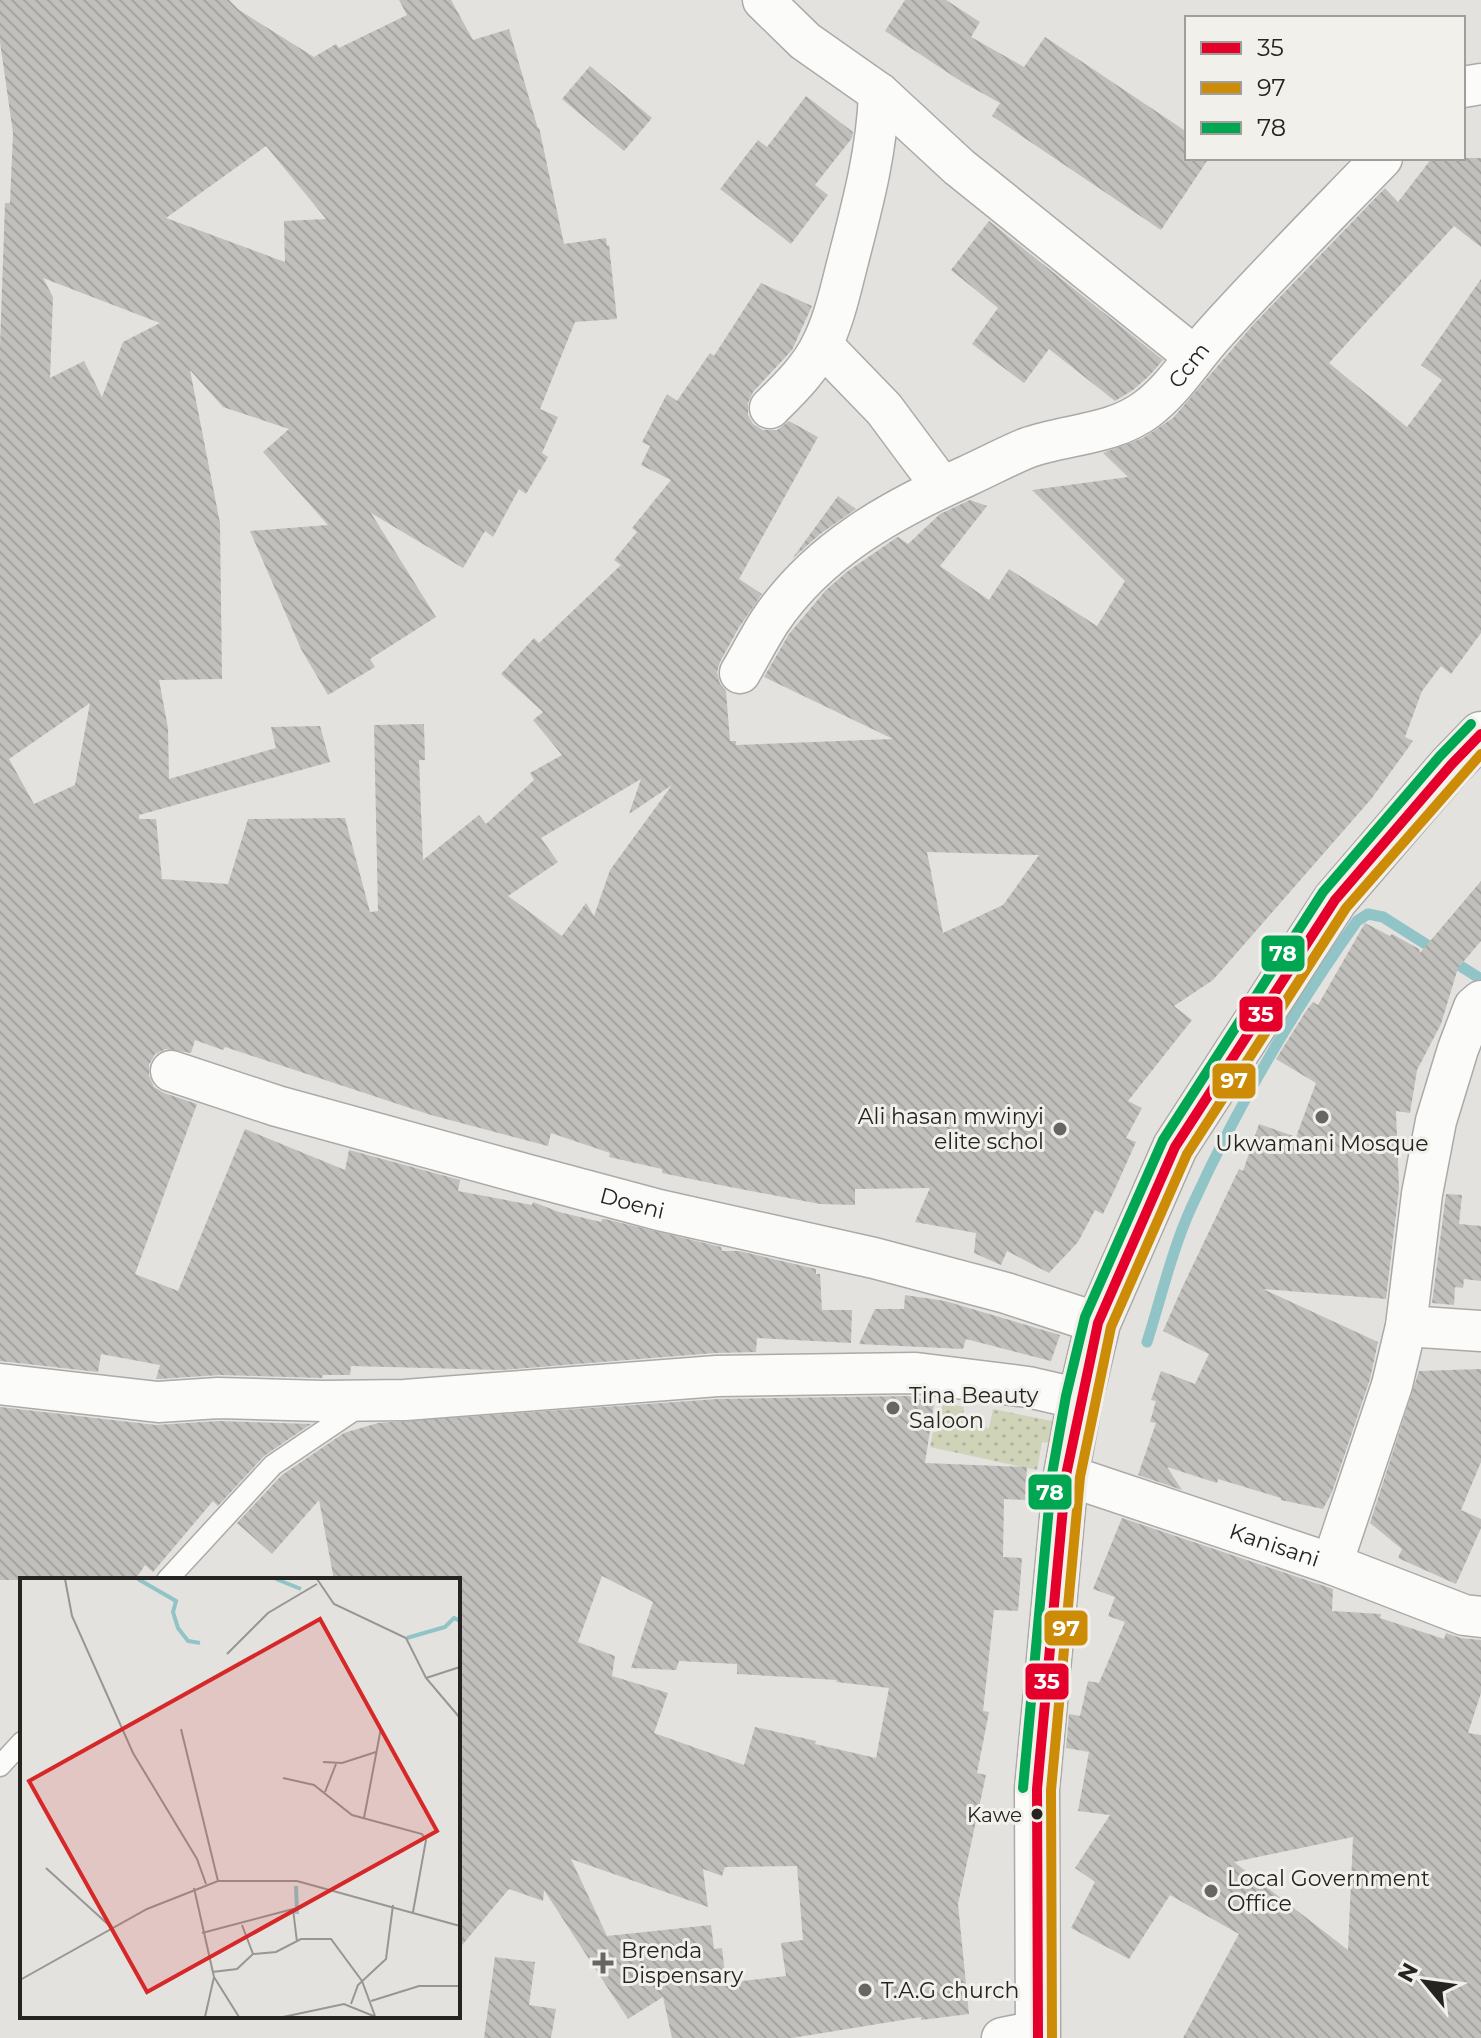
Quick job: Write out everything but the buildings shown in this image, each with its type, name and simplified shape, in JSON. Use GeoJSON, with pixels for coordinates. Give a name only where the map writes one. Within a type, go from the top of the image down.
{"type":"FeatureCollection","features":[{"type":"Feature","properties":{"kind":"main road"},"geometry":{"type":"LineString","coordinates":[[1026,2036],[1037,1789],[1066,1475],[1098,1323],[1175,1147],[1335,900],[1481,734]]}},
{"type":"Feature","properties":{"kind":"street"},"geometry":{"type":"LineString","coordinates":[[763,0],[805,41],[879,93],[970,176],[1194,356]]}},
{"type":"Feature","properties":{"kind":"street"},"geometry":{"type":"LineString","coordinates":[[770,408],[809,366],[822,345],[836,308],[870,177],[878,128],[879,93]]}},
{"type":"Feature","properties":{"kind":"street","name":"Ccm"},"geometry":{"type":"LineString","coordinates":[[740,673],[771,620],[807,578],[840,546],[869,525],[1028,448],[1115,426],[1145,411],[1163,396],[1194,356],[1289,252],[1380,160]]}},
{"type":"Feature","properties":{"kind":"street"},"geometry":{"type":"LineString","coordinates":[[822,345],[884,409],[942,487]]}},
{"type":"Feature","properties":{"kind":"street"},"geometry":{"type":"LineString","coordinates":[[1332,1564],[1392,1385],[1406,1326],[1422,1194],[1436,1121],[1458,1049],[1474,1007],[1481,1001]]}},
{"type":"Feature","properties":{"kind":"street","name":"Doeni"},"geometry":{"type":"LineString","coordinates":[[171,1071],[277,1106],[532,1176],[659,1210],[874,1258],[1006,1293],[1098,1323]]}},
{"type":"Feature","properties":{"kind":"street"},"geometry":{"type":"LineString","coordinates":[[1406,1326],[1481,1331]]}},
{"type":"Feature","properties":{"kind":"street"},"geometry":{"type":"LineString","coordinates":[[0,1384],[158,1402],[218,1398],[405,1400],[717,1376],[916,1373],[1028,1387],[1080,1399]]}},
{"type":"Feature","properties":{"kind":"street","name":"Kanisani"},"geometry":{"type":"LineString","coordinates":[[1066,1475],[1332,1564],[1464,1615],[1481,1617]]}},
{"type":"Feature","properties":{"kind":"lane"},"geometry":{"type":"LineString","coordinates":[[169,1578],[273,1465],[369,1400]]}},
{"type":"Feature","properties":{"kind":"lane"},"geometry":{"type":"LineString","coordinates":[[0,1766],[20,1744]]}},
{"type":"Feature","properties":{"kind":"green space"},"geometry":{"type":"Polygon","coordinates":[[[943,1403],[964,1407],[962,1423],[989,1428],[993,1409],[1062,1423],[1057,1444],[1042,1442],[1037,1470],[930,1447],[933,1432],[937,1432],[943,1403]]]}},
{"type":"Feature","properties":{"kind":"waterway"},"geometry":{"type":"LineString","coordinates":[[1147,1342],[1178,1240],[1227,1133],[1267,1060],[1357,921],[1368,914],[1383,917],[1481,979]]}},
{"type":"Feature","properties":{"kind":"transit line","name":"78"},"geometry":{"type":"LineString","coordinates":[[1023,1788],[1052,1474],[1085,1317],[1163,1140],[1323,892],[1471,724]]}},
{"type":"Feature","properties":{"kind":"transit line","name":"35"},"geometry":{"type":"LineString","coordinates":[[1038,2038],[1037,1789],[1066,1475],[1098,1323],[1175,1147],[1335,900],[1481,734]]}},
{"type":"Feature","properties":{"kind":"transit line","name":"97"},"geometry":{"type":"LineString","coordinates":[[1052,2038],[1051,1790],[1080,1477],[1111,1327],[1187,1154],[1346,908],[1481,754]]}},
{"type":"Feature","properties":{"kind":"place","name":"Ukwamani Mosque"},"geometry":{"type":"Point","coordinates":[1322,1117]}},
{"type":"Feature","properties":{"kind":"place","name":"Ali hasan mwinyi elite schol"},"geometry":{"type":"Point","coordinates":[1060,1129]}},
{"type":"Feature","properties":{"kind":"place","name":"Tina Beauty Saloon"},"geometry":{"type":"Point","coordinates":[893,1408]}},
{"type":"Feature","properties":{"kind":"place","name":"Kawe"},"geometry":{"type":"Point","coordinates":[1037,1814]}},
{"type":"Feature","properties":{"kind":"place","name":"Local Government Office"},"geometry":{"type":"Point","coordinates":[1211,1891]}},
{"type":"Feature","properties":{"kind":"place","name":"Brenda Dispensary"},"geometry":{"type":"Point","coordinates":[603,1963]}},
{"type":"Feature","properties":{"kind":"place","name":"T.A.G church"},"geometry":{"type":"Point","coordinates":[865,1990]}}]}
